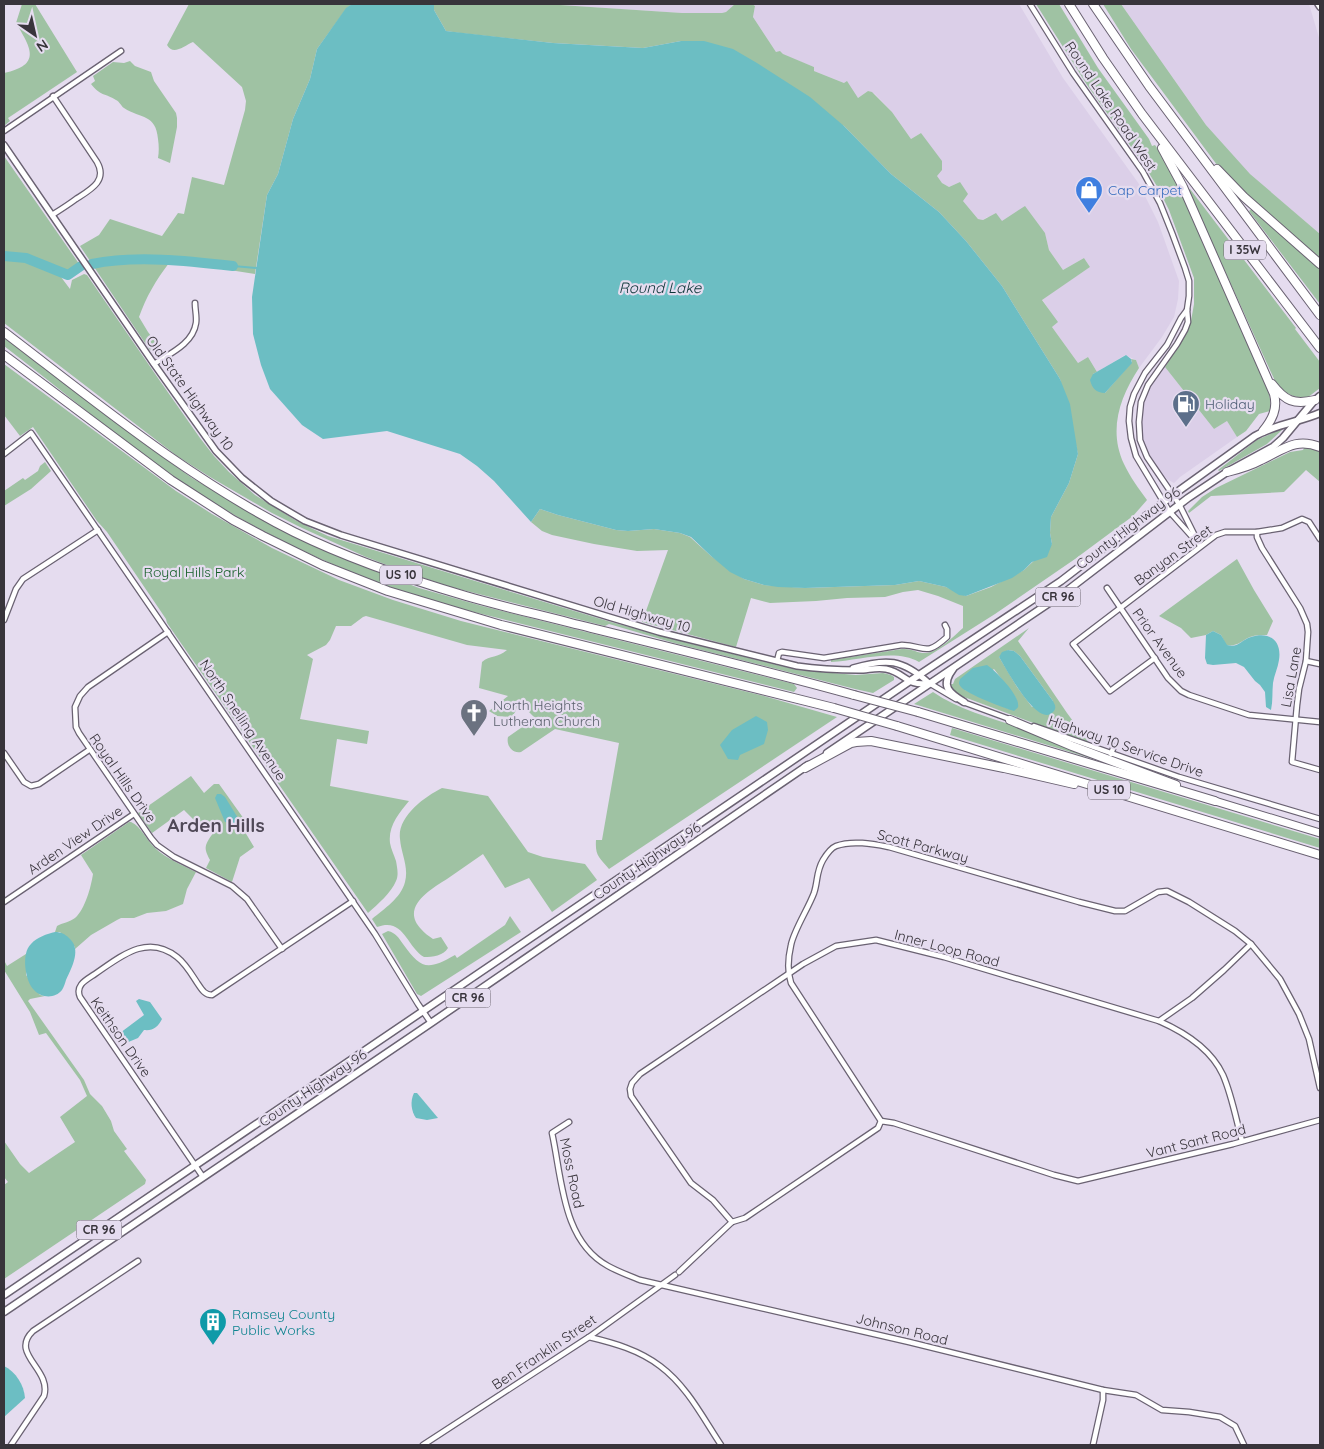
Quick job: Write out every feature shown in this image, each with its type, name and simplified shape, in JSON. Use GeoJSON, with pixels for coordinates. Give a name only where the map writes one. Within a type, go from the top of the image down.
{"type":"FeatureCollection","features":[{"type":"Feature","properties":{"kind":"highway","name":"I 35W"},"geometry":{"type":"LineString","coordinates":[[1069,4],[1103,58],[1142,114],[1320,348]]}},
{"type":"Feature","properties":{"kind":"highway","name":"I 35W"},"geometry":{"type":"LineString","coordinates":[[1093,4],[1149,86],[1320,315]]}},
{"type":"Feature","properties":{"kind":"highway"},"geometry":{"type":"LineString","coordinates":[[1142,114],[1184,187],[1266,374],[1275,399],[1275,408],[1270,422],[1263,431]]}},
{"type":"Feature","properties":{"kind":"highway"},"geometry":{"type":"LineString","coordinates":[[1193,145],[1244,197],[1320,264]]}},
{"type":"Feature","properties":{"kind":"highway","name":"US 10"},"geometry":{"type":"LineString","coordinates":[[4,332],[167,455],[198,476],[294,532],[397,574],[467,597],[792,678],[918,712],[1320,833]]}},
{"type":"Feature","properties":{"kind":"highway","name":"US 10"},"geometry":{"type":"LineString","coordinates":[[4,355],[143,460],[202,501],[262,536],[322,565],[396,594],[501,625],[834,708],[947,740],[1320,855]]}},
{"type":"Feature","properties":{"kind":"highway"},"geometry":{"type":"LineString","coordinates":[[1266,374],[1273,386],[1290,401],[1303,403],[1318,398]]}},
{"type":"Feature","properties":{"kind":"highway"},"geometry":{"type":"LineString","coordinates":[[1227,472],[1259,461],[1292,444],[1306,443],[1320,447]]}},
{"type":"Feature","properties":{"kind":"highway"},"geometry":{"type":"LineString","coordinates":[[1010,720],[1215,801]]}},
{"type":"Feature","properties":{"kind":"highway"},"geometry":{"type":"LineString","coordinates":[[805,768],[850,743],[871,741],[1117,793]]}},
{"type":"Feature","properties":{"kind":"main road","name":"County Highway 96"},"geometry":{"type":"LineString","coordinates":[[4,1312],[1064,593],[1179,504],[1227,472],[1273,447],[1318,398]]}},
{"type":"Feature","properties":{"kind":"main road","name":"County Highway 96"},"geometry":{"type":"LineString","coordinates":[[4,1295],[920,674],[1061,581],[1172,495],[1263,431],[1320,413]]}},
{"type":"Feature","properties":{"kind":"main road"},"geometry":{"type":"LineString","coordinates":[[960,663],[948,676],[946,684],[952,694],[964,702]]}},
{"type":"Feature","properties":{"kind":"street","name":"Round Lake Road West"},"geometry":{"type":"LineString","coordinates":[[1030,4],[1075,75],[1143,172],[1160,203],[1189,281],[1188,322],[1177,344],[1148,385],[1141,402],[1138,422],[1140,440],[1147,458],[1179,504],[1200,546]]}},
{"type":"Feature","properties":{"kind":"street"},"geometry":{"type":"LineString","coordinates":[[4,130],[121,51]]}},
{"type":"Feature","properties":{"kind":"street"},"geometry":{"type":"LineString","coordinates":[[52,215],[92,189],[98,181],[101,172],[99,165],[53,96]]}},
{"type":"Feature","properties":{"kind":"street","name":"Old State Highway 10"},"geometry":{"type":"LineString","coordinates":[[4,145],[216,452],[242,478],[271,501],[305,521],[324,529],[432,563]]}},
{"type":"Feature","properties":{"kind":"street"},"geometry":{"type":"LineString","coordinates":[[154,364],[184,344],[191,336],[196,324],[195,303]]}},
{"type":"Feature","properties":{"kind":"street"},"geometry":{"type":"LineString","coordinates":[[1188,310],[1181,318],[1167,345],[1145,373],[1134,394],[1130,407],[1129,421],[1136,456],[1169,511],[1200,546]]}},
{"type":"Feature","properties":{"kind":"street"},"geometry":{"type":"LineString","coordinates":[[1145,373],[1153,378]]}},
{"type":"Feature","properties":{"kind":"street","name":"North Snelling Avenue"},"geometry":{"type":"LineString","coordinates":[[4,454],[31,433],[387,950],[431,1023]]}},
{"type":"Feature","properties":{"kind":"street","name":"Banyan Street"},"geometry":{"type":"LineString","coordinates":[[1155,658],[1110,691],[1073,644],[1216,535],[1225,532],[1257,532],[1282,528],[1302,519],[1309,522],[1320,539]]}},
{"type":"Feature","properties":{"kind":"street"},"geometry":{"type":"LineString","coordinates":[[4,620],[16,589],[23,579],[98,530]]}},
{"type":"Feature","properties":{"kind":"street","name":"Lisa Lane"},"geometry":{"type":"LineString","coordinates":[[1257,532],[1262,548],[1304,616],[1308,632],[1306,661],[1299,689],[1292,762],[1320,770]]}},
{"type":"Feature","properties":{"kind":"street","name":"Old Highway 10"},"geometry":{"type":"LineString","coordinates":[[432,563],[634,624],[797,666],[819,669],[887,669],[918,684],[929,683]]}},
{"type":"Feature","properties":{"kind":"street","name":"Prior Avenue"},"geometry":{"type":"LineString","coordinates":[[1108,588],[1174,685],[1181,691],[1249,715],[1320,722]]}},
{"type":"Feature","properties":{"kind":"street"},"geometry":{"type":"LineString","coordinates":[[777,661],[779,653],[782,652],[824,658],[902,645],[925,650],[930,649],[947,637],[948,629],[945,625]]}},
{"type":"Feature","properties":{"kind":"street","name":"Royal Hills Drive"},"geometry":{"type":"LineString","coordinates":[[168,632],[92,683],[80,696],[75,707],[76,726],[89,750],[151,838],[167,852],[240,892],[282,949]]}},
{"type":"Feature","properties":{"kind":"street"},"geometry":{"type":"LineString","coordinates":[[1306,661],[1320,664]]}},
{"type":"Feature","properties":{"kind":"street","name":"Old Highway 10"},"geometry":{"type":"LineString","coordinates":[[850,669],[869,664],[890,662],[905,666],[920,674],[929,683]]}},
{"type":"Feature","properties":{"kind":"street","name":"Highway 10 Service Drive"},"geometry":{"type":"LineString","coordinates":[[929,683],[949,696],[1010,720],[1033,726],[1179,777],[1320,819]]}},
{"type":"Feature","properties":{"kind":"street"},"geometry":{"type":"LineString","coordinates":[[1111,754],[1114,746]]}},
{"type":"Feature","properties":{"kind":"street"},"geometry":{"type":"LineString","coordinates":[[4,753],[24,782],[31,786],[39,784],[89,750]]}},
{"type":"Feature","properties":{"kind":"street","name":"Arden View Drive"},"geometry":{"type":"LineString","coordinates":[[4,902],[134,814]]}},
{"type":"Feature","properties":{"kind":"street","name":"Scott Parkway"},"geometry":{"type":"LineString","coordinates":[[788,974],[791,944],[814,891],[817,874],[824,859],[836,846],[858,843],[889,847],[1115,911],[1125,910],[1158,892],[1167,891],[1189,902],[1235,931],[1251,944]]}},
{"type":"Feature","properties":{"kind":"street","name":"Keithson Drive"},"geometry":{"type":"LineString","coordinates":[[203,1178],[80,997],[79,988],[86,980],[126,954],[151,946],[162,948],[177,957],[202,991],[208,996],[212,996],[353,901]]}},
{"type":"Feature","properties":{"kind":"street","name":"Inner Loop Road"},"geometry":{"type":"LineString","coordinates":[[732,1222],[719,1206],[691,1183],[679,1167],[631,1096],[632,1082],[640,1074],[788,974],[836,946],[876,940],[944,957],[1177,1028],[1190,1037],[1213,1059],[1222,1073],[1229,1091],[1242,1141]]}},
{"type":"Feature","properties":{"kind":"street"},"geometry":{"type":"LineString","coordinates":[[1159,1021],[1192,998],[1251,944],[1280,979],[1299,1014],[1309,1039],[1320,1088]]}},
{"type":"Feature","properties":{"kind":"street"},"geometry":{"type":"LineString","coordinates":[[788,974],[791,983],[881,1121]]}},
{"type":"Feature","properties":{"kind":"street","name":"Vant Sant Road"},"geometry":{"type":"LineString","coordinates":[[881,1121],[894,1123],[1078,1181],[1320,1120]]}},
{"type":"Feature","properties":{"kind":"street","name":"Ben Franklin Street"},"geometry":{"type":"LineString","coordinates":[[423,1445],[589,1337],[677,1273],[732,1222],[745,1218],[878,1128],[881,1121]]}},
{"type":"Feature","properties":{"kind":"street","name":"Moss Road"},"geometry":{"type":"LineString","coordinates":[[569,1122],[552,1133],[565,1202],[573,1226],[582,1242],[607,1266],[640,1280],[662,1285]]}},
{"type":"Feature","properties":{"kind":"street"},"geometry":{"type":"LineString","coordinates":[[11,1445],[44,1396],[46,1390],[42,1376],[25,1349],[28,1336],[138,1261]]}},
{"type":"Feature","properties":{"kind":"street","name":"Johnson Road"},"geometry":{"type":"LineString","coordinates":[[662,1285],[910,1342],[1103,1390],[1136,1396],[1162,1410],[1220,1417],[1236,1426],[1244,1445]]}},
{"type":"Feature","properties":{"kind":"street"},"geometry":{"type":"LineString","coordinates":[[589,1337],[617,1344],[643,1355],[661,1366],[678,1382],[721,1445]]}},
{"type":"Feature","properties":{"kind":"street"},"geometry":{"type":"LineString","coordinates":[[1093,1445],[1103,1400],[1103,1390]]}},
{"type":"Feature","properties":{"kind":"shaded area"},"geometry":{"type":"Polygon","coordinates":[[[545,4],[735,4],[722,13],[682,13],[545,4]]]}},
{"type":"Feature","properties":{"kind":"shaded area"},"geometry":{"type":"Polygon","coordinates":[[[752,4],[1019,4],[1063,78],[1139,184],[1158,222],[1179,281],[1174,317],[1139,368],[1136,360],[1125,355],[1097,372],[1088,357],[1078,363],[1052,327],[1057,322],[1042,299],[1090,267],[1084,258],[1063,270],[1049,250],[1045,233],[987,217],[983,220],[978,219],[963,201],[960,182],[949,187],[936,176],[921,133],[911,139],[892,112],[875,94],[868,91],[858,98],[844,83],[814,71],[814,67],[776,52],[753,17],[755,6],[752,4]]]}},
{"type":"Feature","properties":{"kind":"shaded area"},"geometry":{"type":"Polygon","coordinates":[[[1121,4],[1309,4],[1320,41],[1320,234],[1249,174],[1206,125],[1121,4]]]}},
{"type":"Feature","properties":{"kind":"shaded area"},"geometry":{"type":"Polygon","coordinates":[[[1165,367],[1214,429],[1227,421],[1237,437],[1174,483],[1167,479],[1154,464],[1144,445],[1141,427],[1145,399],[1152,384],[1165,367]]]}},
{"type":"Feature","properties":{"kind":"green space"},"geometry":{"type":"Polygon","coordinates":[[[22,4],[35,4],[77,72],[8,118],[10,121],[4,126],[4,73],[16,70],[24,65],[30,54],[26,40],[16,23],[22,4]]]}},
{"type":"Feature","properties":{"kind":"green space"},"geometry":{"type":"Polygon","coordinates":[[[189,4],[352,4],[346,9],[317,49],[310,79],[293,119],[278,174],[267,195],[255,274],[185,263],[169,263],[152,289],[139,317],[163,352],[157,356],[149,349],[80,246],[99,235],[110,219],[162,236],[178,213],[184,214],[192,177],[224,185],[246,101],[242,87],[193,42],[175,50],[172,50],[167,45],[189,4]]]}},
{"type":"Feature","properties":{"kind":"green space"},"geometry":{"type":"Polygon","coordinates":[[[434,4],[545,4],[682,13],[722,13],[735,4],[752,4],[755,6],[753,17],[776,52],[780,51],[814,67],[814,71],[844,83],[847,81],[858,98],[868,91],[872,92],[892,112],[911,139],[921,133],[942,161],[942,170],[937,176],[942,183],[949,187],[960,182],[968,194],[963,201],[978,219],[983,220],[996,213],[1002,221],[1025,206],[1045,233],[1049,250],[1063,270],[1084,258],[1090,267],[1042,300],[1058,322],[1052,327],[1078,363],[1088,357],[1097,372],[1093,374],[1105,393],[1132,362],[1131,359],[1136,360],[1139,368],[1126,390],[1118,414],[1117,439],[1124,464],[1147,500],[1133,516],[1075,559],[995,614],[919,662],[899,656],[876,656],[831,662],[831,660],[902,649],[923,653],[936,650],[963,628],[963,606],[918,590],[885,597],[816,601],[770,603],[751,598],[736,647],[642,622],[668,550],[637,551],[552,535],[542,531],[531,522],[540,509],[616,530],[654,529],[680,533],[690,537],[711,556],[744,579],[764,585],[805,588],[895,585],[919,581],[946,587],[966,596],[991,587],[1024,570],[1052,544],[1050,533],[1051,517],[1069,483],[1078,454],[1060,379],[1002,286],[966,241],[939,212],[891,174],[844,126],[681,41],[643,48],[553,43],[446,31],[434,10],[434,4]]]}},
{"type":"Feature","properties":{"kind":"green space"},"geometry":{"type":"Polygon","coordinates":[[[1036,4],[1059,4],[1098,68],[1149,139],[1152,146],[1155,145],[1169,165],[1264,378],[1271,403],[1270,411],[1259,414],[1246,431],[1237,437],[1227,421],[1214,429],[1165,367],[1187,332],[1191,321],[1194,304],[1194,278],[1169,210],[1158,188],[1144,165],[1087,85],[1036,4]]]}},
{"type":"Feature","properties":{"kind":"green space"},"geometry":{"type":"Polygon","coordinates":[[[1103,4],[1121,4],[1206,125],[1250,174],[1320,234],[1320,259],[1223,173],[1131,49],[1103,4]]]}},
{"type":"Feature","properties":{"kind":"green space"},"geometry":{"type":"Polygon","coordinates":[[[130,61],[135,66],[151,72],[154,81],[176,113],[177,127],[170,163],[158,158],[157,131],[151,121],[124,108],[117,101],[100,92],[91,84],[95,81],[93,76],[113,62],[124,63],[130,61]]]}},
{"type":"Feature","properties":{"kind":"green space"},"geometry":{"type":"Polygon","coordinates":[[[4,156],[82,268],[73,275],[66,273],[61,277],[70,289],[72,280],[84,274],[87,275],[214,456],[255,495],[295,520],[328,536],[611,622],[688,643],[797,670],[856,675],[883,673],[891,675],[894,677],[894,680],[873,693],[674,643],[609,624],[605,626],[451,587],[366,557],[302,528],[210,477],[177,456],[4,323],[4,156]]]}},
{"type":"Feature","properties":{"kind":"green space"},"geometry":{"type":"Polygon","coordinates":[[[1190,189],[1320,362],[1320,388],[1307,398],[1289,394],[1281,389],[1275,381],[1188,190],[1190,189]]]}},
{"type":"Feature","properties":{"kind":"green space"},"geometry":{"type":"Polygon","coordinates":[[[1253,208],[1320,269],[1320,304],[1249,211],[1253,208]]]}},
{"type":"Feature","properties":{"kind":"green space"},"geometry":{"type":"Polygon","coordinates":[[[4,336],[135,437],[192,478],[270,524],[344,559],[419,588],[482,606],[794,684],[797,688],[794,692],[430,601],[310,554],[224,509],[172,475],[4,346],[4,336]]]}},
{"type":"Feature","properties":{"kind":"green space","name":"Royal Hills Park"},"geometry":{"type":"Polygon","coordinates":[[[4,364],[176,491],[272,548],[339,580],[393,600],[461,621],[764,696],[837,717],[609,869],[597,853],[596,840],[602,840],[619,743],[555,729],[521,752],[515,752],[509,746],[508,737],[535,718],[520,703],[511,717],[497,716],[489,711],[508,696],[479,688],[482,662],[507,650],[467,645],[366,616],[351,626],[336,626],[326,645],[307,655],[313,659],[300,719],[369,731],[367,744],[337,739],[330,786],[409,801],[392,825],[390,837],[398,871],[397,879],[388,894],[368,913],[33,427],[20,436],[4,415],[4,364]]]}},
{"type":"Feature","properties":{"kind":"green space"},"geometry":{"type":"Polygon","coordinates":[[[1281,429],[1267,444],[1218,470],[1257,440],[1281,429]]]}},
{"type":"Feature","properties":{"kind":"green space"},"geometry":{"type":"Polygon","coordinates":[[[1305,446],[1320,452],[1320,482],[1306,470],[1284,492],[1211,496],[1189,513],[1188,511],[1202,497],[1216,488],[1290,452],[1303,450],[1305,446]]]}},
{"type":"Feature","properties":{"kind":"green space"},"geometry":{"type":"Polygon","coordinates":[[[45,462],[51,471],[31,489],[4,506],[4,491],[23,478],[25,480],[38,471],[45,462]]]}},
{"type":"Feature","properties":{"kind":"green space"},"geometry":{"type":"Polygon","coordinates":[[[1237,559],[1273,621],[1267,635],[1252,636],[1236,644],[1226,645],[1221,635],[1213,631],[1206,635],[1191,638],[1181,628],[1159,616],[1237,559]]]}},
{"type":"Feature","properties":{"kind":"green space"},"geometry":{"type":"Polygon","coordinates":[[[1029,628],[1018,641],[1090,744],[962,696],[952,687],[951,684],[953,684],[955,679],[1029,628]],[[1008,650],[999,657],[1017,687],[1032,707],[1053,701],[1020,656],[1014,651],[1008,650]],[[994,669],[965,690],[1009,709],[1016,698],[994,669]]]}},
{"type":"Feature","properties":{"kind":"green space"},"geometry":{"type":"Polygon","coordinates":[[[933,692],[968,710],[1037,734],[1094,757],[1093,759],[914,704],[933,692]]]}},
{"type":"Feature","properties":{"kind":"green space"},"geometry":{"type":"Polygon","coordinates":[[[952,728],[1320,839],[1320,848],[950,735],[952,728]]]}},
{"type":"Feature","properties":{"kind":"green space"},"geometry":{"type":"Polygon","coordinates":[[[191,776],[204,793],[214,784],[219,784],[249,826],[245,832],[254,847],[240,857],[232,882],[206,868],[210,860],[206,852],[206,846],[213,833],[195,821],[184,810],[152,833],[138,813],[191,776]]]}},
{"type":"Feature","properties":{"kind":"green space"},"geometry":{"type":"Polygon","coordinates":[[[442,788],[488,796],[528,852],[543,857],[585,864],[597,880],[552,912],[529,878],[505,888],[483,854],[426,893],[416,906],[414,913],[415,921],[421,929],[433,939],[441,937],[448,948],[441,954],[424,957],[399,929],[386,925],[377,927],[372,919],[396,898],[405,882],[405,865],[400,839],[403,823],[420,802],[442,788]]]}},
{"type":"Feature","properties":{"kind":"green space"},"geometry":{"type":"Polygon","coordinates":[[[129,822],[135,824],[160,852],[196,872],[187,889],[183,904],[166,911],[147,913],[134,918],[121,918],[91,935],[75,949],[60,932],[55,932],[57,926],[71,921],[79,914],[87,898],[93,874],[81,855],[129,822]]]}},
{"type":"Feature","properties":{"kind":"green space"},"geometry":{"type":"Polygon","coordinates":[[[510,916],[521,932],[421,996],[417,994],[382,934],[388,931],[393,933],[415,959],[425,965],[431,965],[438,964],[455,955],[457,958],[505,925],[510,916]]]}},
{"type":"Feature","properties":{"kind":"green space"},"geometry":{"type":"Polygon","coordinates":[[[26,954],[26,975],[40,995],[45,996],[28,1001],[84,1080],[90,1094],[102,1106],[111,1121],[114,1131],[127,1149],[124,1151],[146,1180],[145,1184],[4,1279],[4,1185],[8,1182],[4,1177],[4,1141],[20,1164],[29,1173],[75,1142],[60,1117],[87,1096],[80,1080],[46,1033],[39,1035],[30,1012],[4,970],[4,960],[7,966],[26,954]]]}},
{"type":"Feature","properties":{"kind":"water","name":"Round Lake"},"geometry":{"type":"Polygon","coordinates":[[[352,4],[434,4],[434,10],[446,31],[553,43],[643,48],[681,41],[704,41],[733,49],[810,97],[844,126],[891,174],[939,212],[966,241],[1002,286],[1060,379],[1070,404],[1078,454],[1069,483],[1051,517],[1050,533],[1052,544],[1047,557],[1032,562],[1012,578],[966,596],[959,595],[946,587],[919,581],[895,585],[805,588],[764,585],[744,579],[730,572],[691,537],[680,533],[654,529],[616,530],[540,509],[531,522],[494,481],[460,454],[387,431],[323,439],[302,425],[270,389],[261,365],[253,334],[252,297],[267,195],[278,174],[293,119],[310,79],[317,49],[346,8],[352,4]]]}},
{"type":"Feature","properties":{"kind":"water"},"geometry":{"type":"Polygon","coordinates":[[[1126,355],[1131,359],[1132,363],[1105,393],[1095,389],[1090,380],[1093,374],[1126,355]]]}},
{"type":"Feature","properties":{"kind":"water"},"geometry":{"type":"Polygon","coordinates":[[[1213,631],[1221,635],[1227,645],[1231,646],[1258,635],[1269,637],[1276,643],[1279,648],[1279,660],[1273,683],[1271,710],[1266,707],[1265,692],[1244,667],[1236,663],[1207,664],[1205,658],[1206,635],[1213,631]]]}},
{"type":"Feature","properties":{"kind":"water"},"geometry":{"type":"Polygon","coordinates":[[[1014,651],[1020,656],[1053,701],[1055,708],[1053,712],[1047,715],[1039,712],[1023,695],[999,657],[1002,652],[1014,651]]]}},
{"type":"Feature","properties":{"kind":"water"},"geometry":{"type":"Polygon","coordinates":[[[987,665],[1014,694],[1018,708],[1014,711],[978,697],[959,685],[960,679],[973,668],[987,665]]]}},
{"type":"Feature","properties":{"kind":"water"},"geometry":{"type":"Polygon","coordinates":[[[756,716],[767,722],[768,730],[764,744],[740,755],[738,760],[728,759],[720,745],[732,730],[756,716]]]}},
{"type":"Feature","properties":{"kind":"water"},"geometry":{"type":"Polygon","coordinates":[[[217,794],[225,797],[241,823],[239,825],[225,822],[215,798],[217,794]]]}},
{"type":"Feature","properties":{"kind":"water"},"geometry":{"type":"Polygon","coordinates":[[[55,932],[64,934],[73,942],[75,958],[62,990],[56,995],[44,996],[34,990],[28,980],[25,967],[26,954],[28,948],[36,939],[55,932]]]}},
{"type":"Feature","properties":{"kind":"water"},"geometry":{"type":"Polygon","coordinates":[[[139,999],[150,1002],[162,1019],[155,1028],[144,1030],[138,1038],[126,1043],[120,1033],[144,1015],[136,1001],[139,999]]]}},
{"type":"Feature","properties":{"kind":"water"},"geometry":{"type":"Polygon","coordinates":[[[414,1093],[417,1093],[438,1118],[427,1120],[416,1118],[412,1106],[414,1093]]]}},
{"type":"Feature","properties":{"kind":"water"},"geometry":{"type":"Polygon","coordinates":[[[4,1366],[19,1379],[25,1398],[4,1417],[4,1366]]]}},
{"type":"Feature","properties":{"kind":"waterway"},"geometry":{"type":"LineString","coordinates":[[4,256],[26,258],[68,275],[81,266]]}},
{"type":"Feature","properties":{"kind":"waterway"},"geometry":{"type":"LineString","coordinates":[[92,264],[144,259],[233,266]]}},
{"type":"Feature","properties":{"kind":"waterway"},"geometry":{"type":"LineString","coordinates":[[233,266],[257,268]]}},
{"type":"Feature","properties":{"kind":"place","name":"Cap Carpet"},"geometry":{"type":"Point","coordinates":[1089,214]}},
{"type":"Feature","properties":{"kind":"place","name":"Holiday"},"geometry":{"type":"Point","coordinates":[1186,428]}},
{"type":"Feature","properties":{"kind":"place","name":"North Heights Lutheran Church"},"geometry":{"type":"Point","coordinates":[474,737]}},
{"type":"Feature","properties":{"kind":"place","name":"Ramsey County Public Works"},"geometry":{"type":"Point","coordinates":[213,1346]}},
{"type":"Feature","properties":{"kind":"district","name":"Arden Hills"},"geometry":{"type":"Point","coordinates":[216,825]}}]}
